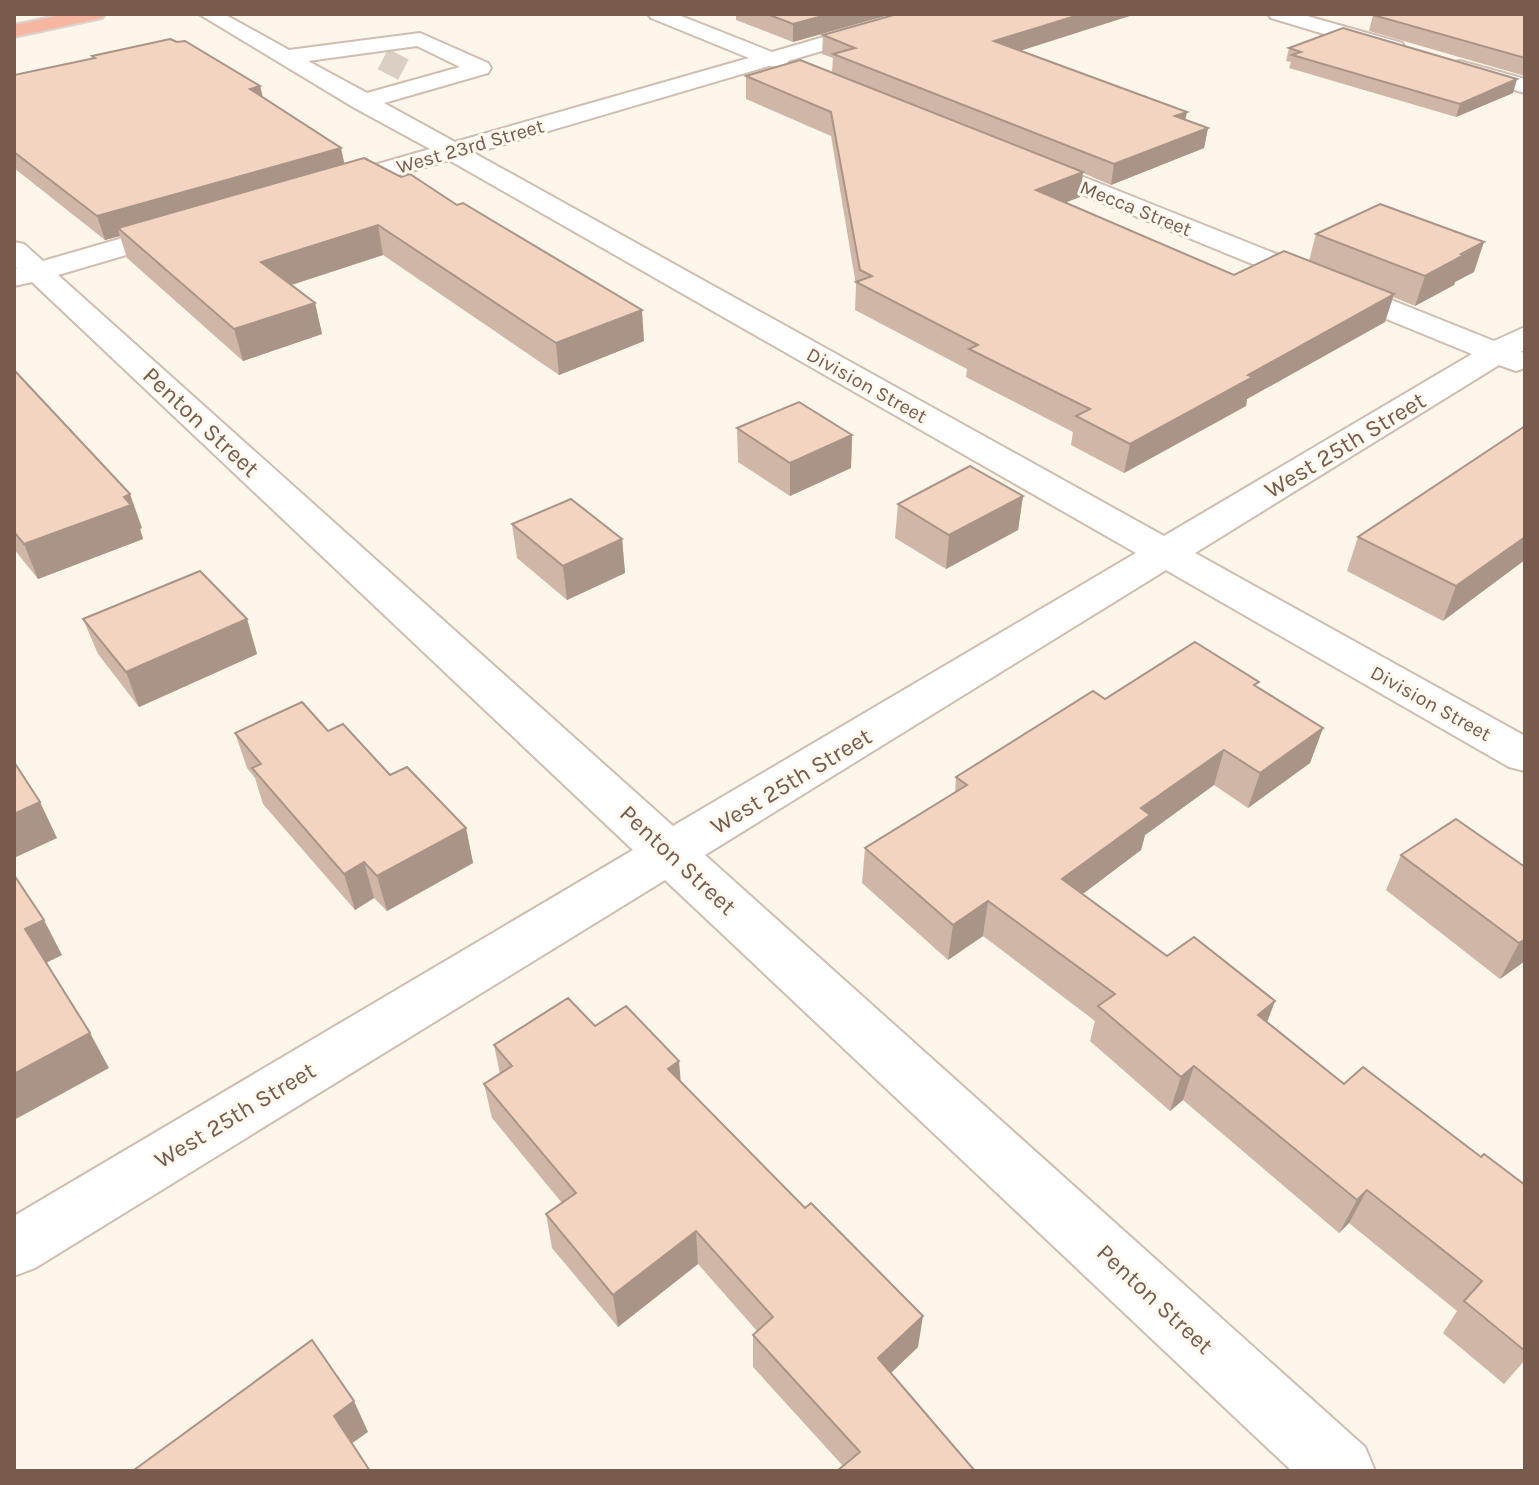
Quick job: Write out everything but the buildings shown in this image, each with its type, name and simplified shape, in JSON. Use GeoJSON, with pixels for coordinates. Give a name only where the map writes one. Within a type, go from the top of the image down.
{"type":"FeatureCollection","features":[{"type":"Feature","properties":{"kind":"highway"},"geometry":{"type":"LineString","coordinates":[[14,31],[95,14]]}},
{"type":"Feature","properties":{"kind":"street","name":"Division Street"},"geometry":{"type":"LineString","coordinates":[[209,14],[1525,756]]}},
{"type":"Feature","properties":{"kind":"street"},"geometry":{"type":"LineString","coordinates":[[658,14],[809,75]]}},
{"type":"Feature","properties":{"kind":"street","name":"West 23rd Street"},"geometry":{"type":"LineString","coordinates":[[308,193],[926,14]]}},
{"type":"Feature","properties":{"kind":"street"},"geometry":{"type":"LineString","coordinates":[[1278,14],[1411,53]]}},
{"type":"Feature","properties":{"kind":"street"},"geometry":{"type":"LineString","coordinates":[[286,57],[420,39],[480,68],[361,102]]}},
{"type":"Feature","properties":{"kind":"street"},"geometry":{"type":"LineString","coordinates":[[356,46],[383,59]]}},
{"type":"Feature","properties":{"kind":"street"},"geometry":{"type":"LineString","coordinates":[[1440,62],[1525,86]]}},
{"type":"Feature","properties":{"kind":"street"},"geometry":{"type":"LineString","coordinates":[[406,71],[429,83]]}},
{"type":"Feature","properties":{"kind":"street","name":"Mecca Street"},"geometry":{"type":"LineString","coordinates":[[998,152],[1515,352]]}},
{"type":"Feature","properties":{"kind":"street"},"geometry":{"type":"LineString","coordinates":[[22,267],[203,224]]}},
{"type":"Feature","properties":{"kind":"street","name":"Penton Street"},"geometry":{"type":"LineString","coordinates":[[22,267],[671,853],[1341,1471]]}},
{"type":"Feature","properties":{"kind":"street","name":"West 25th Street"},"geometry":{"type":"LineString","coordinates":[[14,1248],[1166,554],[1515,352]]}},
{"type":"Feature","properties":{"kind":"tunnel"},"geometry":{"type":"LineString","coordinates":[[383,59],[406,71]]}}]}
